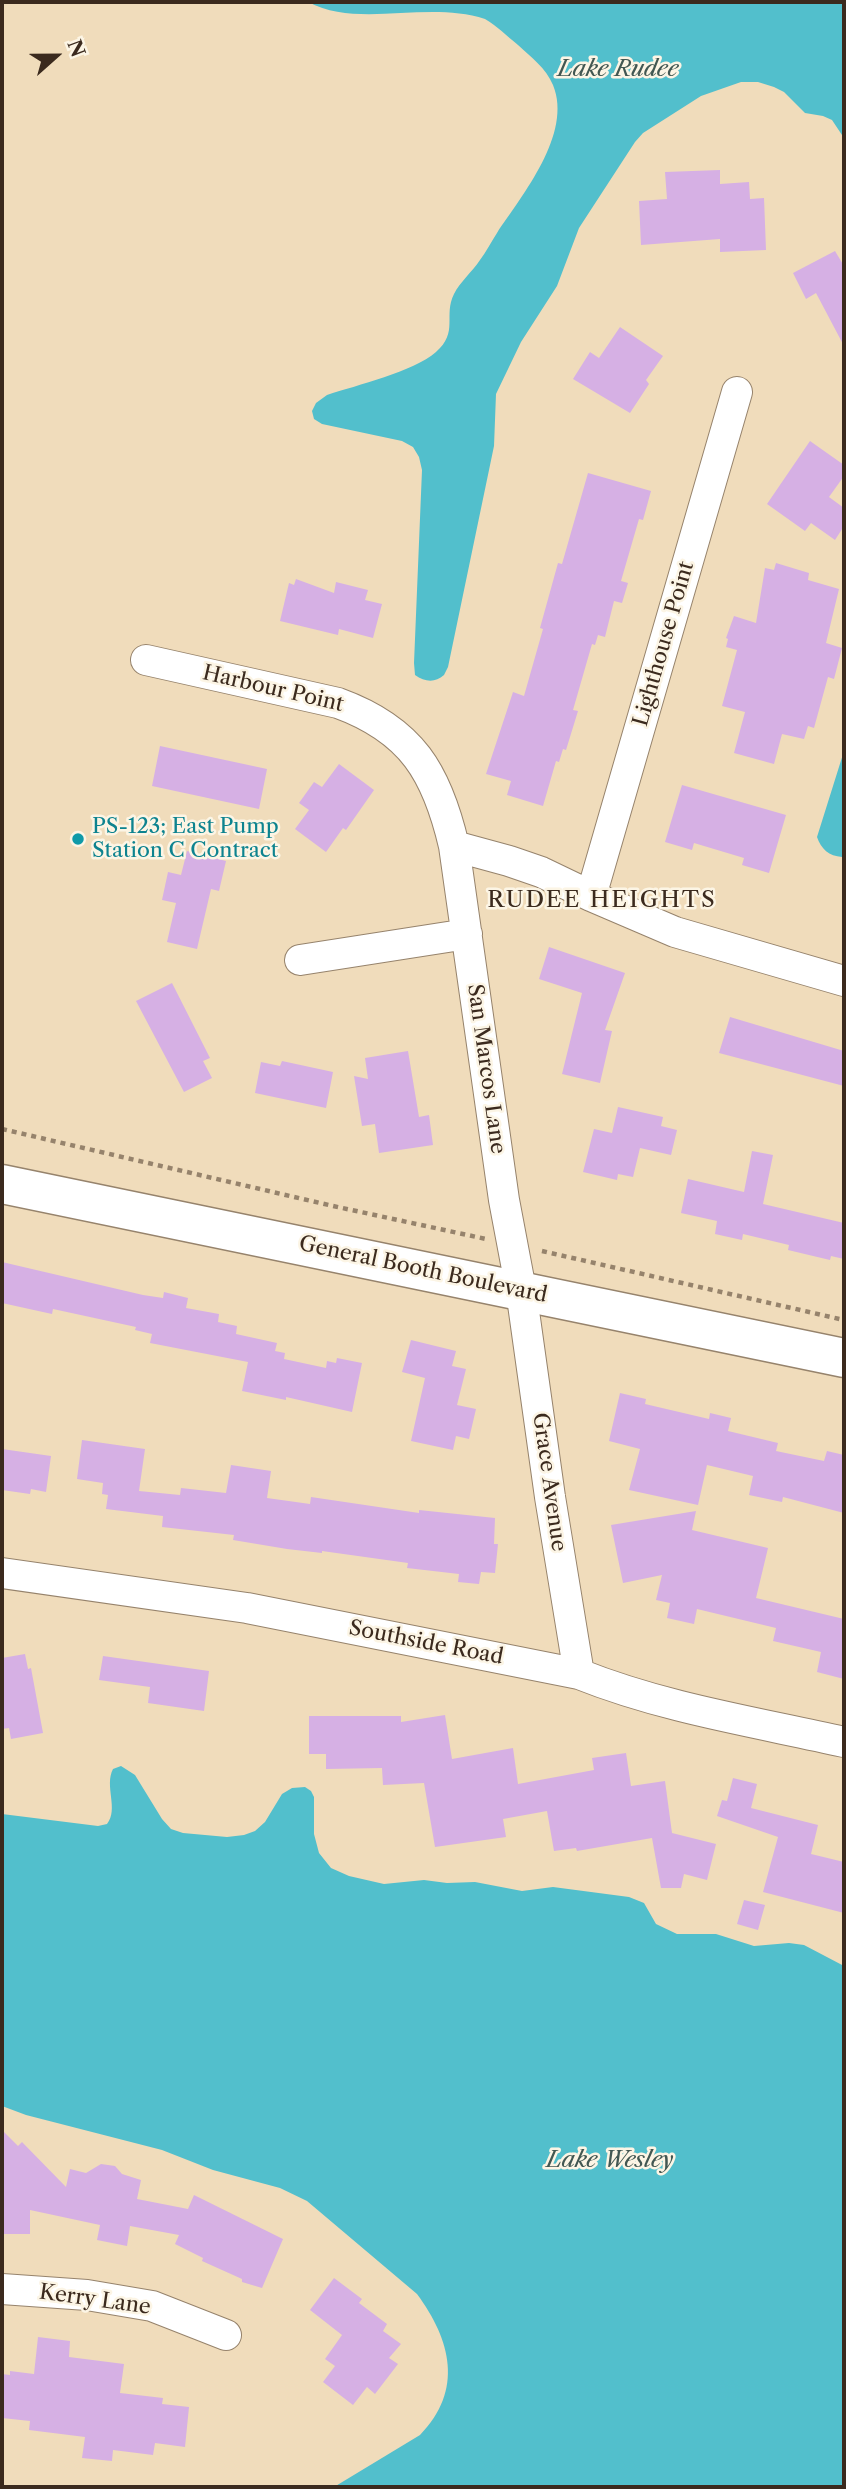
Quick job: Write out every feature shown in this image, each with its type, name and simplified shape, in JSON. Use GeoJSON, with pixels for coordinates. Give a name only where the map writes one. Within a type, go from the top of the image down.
{"type":"FeatureCollection","features":[{"type":"Feature","properties":{"kind":"highway","name":"General Booth Boulevard"},"geometry":{"type":"LineString","coordinates":[[2,1184],[844,1358]]}},
{"type":"Feature","properties":{"kind":"street","name":"Lighthouse Point"},"geometry":{"type":"LineString","coordinates":[[591,896],[737,392]]}},
{"type":"Feature","properties":{"kind":"street","name":"Harbour Point"},"geometry":{"type":"LineString","coordinates":[[146,660],[338,703],[375,718],[401,738],[422,763],[439,794],[454,846]]}},
{"type":"Feature","properties":{"kind":"street"},"geometry":{"type":"LineString","coordinates":[[454,846],[530,868],[675,932],[844,981]]}},
{"type":"Feature","properties":{"kind":"street","name":"San Marcos Lane"},"geometry":{"type":"LineString","coordinates":[[454,846],[504,1200],[521,1290]]}},
{"type":"Feature","properties":{"kind":"street"},"geometry":{"type":"LineString","coordinates":[[300,960],[467,934]]}},
{"type":"Feature","properties":{"kind":"street","name":"Grace Avenue"},"geometry":{"type":"LineString","coordinates":[[521,1290],[550,1497],[579,1674]]}},
{"type":"Feature","properties":{"kind":"street","name":"Southside Road"},"geometry":{"type":"LineString","coordinates":[[2,1573],[247,1608],[579,1674],[615,1688],[753,1724],[844,1742]]}},
{"type":"Feature","properties":{"kind":"street","name":"Kerry Lane"},"geometry":{"type":"LineString","coordinates":[[2,2289],[87,2295],[152,2306],[226,2335]]}},
{"type":"Feature","properties":{"kind":"path"},"geometry":{"type":"LineString","coordinates":[[2,1129],[844,1320]]}},
{"type":"Feature","properties":{"kind":"water","name":"Lake Rudee"},"geometry":{"type":"Polygon","coordinates":[[[308,2],[844,2],[844,138],[832,120],[805,113],[784,92],[758,82],[741,82],[701,96],[643,133],[579,228],[557,286],[521,342],[496,394],[494,446],[448,667],[441,678],[434,680],[415,675],[414,663],[422,470],[419,457],[413,447],[402,441],[322,424],[314,419],[312,411],[316,403],[327,395],[413,366],[443,345],[449,331],[454,294],[482,257],[542,163],[551,143],[557,104],[553,85],[542,68],[485,19],[440,12],[349,13],[328,10],[308,2]]]}},
{"type":"Feature","properties":{"kind":"water"},"geometry":{"type":"Polygon","coordinates":[[[844,751],[842,857],[826,851],[817,837],[844,751]]]}},
{"type":"Feature","properties":{"kind":"water","name":"Lake Wesley"},"geometry":{"type":"Polygon","coordinates":[[[121,1766],[135,1775],[171,1829],[183,1833],[227,1837],[255,1831],[265,1822],[282,1794],[292,1788],[305,1787],[314,1797],[314,1834],[319,1853],[331,1868],[349,1876],[384,1884],[424,1880],[475,1882],[522,1891],[553,1887],[629,1897],[644,1903],[656,1924],[677,1934],[716,1934],[754,1946],[789,1943],[804,1945],[844,1966],[844,2487],[334,2487],[420,2435],[434,2418],[443,2400],[448,2365],[444,2347],[429,2311],[417,2294],[307,2201],[280,2188],[213,2170],[162,2150],[26,2115],[2,2106],[2,1814],[98,1826],[107,1824],[112,1811],[111,1776],[113,1769],[121,1766]]]}},
{"type":"Feature","properties":{"kind":"building"},"geometry":{"type":"Polygon","coordinates":[[[720,170],[720,184],[749,182],[750,199],[764,198],[766,250],[720,252],[720,239],[641,245],[639,201],[667,199],[665,172],[720,170]]]}},
{"type":"Feature","properties":{"kind":"building"},"geometry":{"type":"Polygon","coordinates":[[[835,251],[844,266],[844,346],[816,293],[806,299],[793,273],[835,251]]]}},
{"type":"Feature","properties":{"kind":"building"},"geometry":{"type":"Polygon","coordinates":[[[620,327],[663,356],[646,380],[649,384],[630,413],[573,379],[590,352],[599,358],[620,327]]]}},
{"type":"Feature","properties":{"kind":"building"},"geometry":{"type":"Polygon","coordinates":[[[810,441],[844,465],[844,476],[829,497],[844,508],[844,526],[835,540],[811,523],[805,531],[767,504],[810,441]]]}},
{"type":"Feature","properties":{"kind":"building"},"geometry":{"type":"Polygon","coordinates":[[[588,473],[651,491],[643,520],[639,519],[621,581],[628,583],[622,603],[614,601],[605,637],[598,635],[595,645],[592,644],[573,710],[578,711],[566,750],[563,749],[559,762],[556,761],[543,806],[507,795],[511,781],[486,774],[513,692],[524,696],[558,563],[562,564],[588,473]]]}},
{"type":"Feature","properties":{"kind":"building"},"geometry":{"type":"Polygon","coordinates":[[[776,563],[809,573],[808,580],[839,589],[826,643],[842,648],[834,679],[828,677],[814,728],[808,726],[804,739],[782,734],[774,764],[734,753],[745,712],[722,706],[737,650],[726,647],[726,638],[734,616],[756,623],[765,568],[774,570],[776,563]]]}},
{"type":"Feature","properties":{"kind":"building"},"geometry":{"type":"Polygon","coordinates":[[[296,579],[334,593],[336,582],[368,590],[365,600],[382,604],[373,638],[339,629],[338,635],[280,621],[289,583],[294,585],[296,579]]]}},
{"type":"Feature","properties":{"kind":"building"},"geometry":{"type":"Polygon","coordinates":[[[160,746],[267,769],[259,809],[152,786],[160,746]]]}},
{"type":"Feature","properties":{"kind":"building"},"geometry":{"type":"Polygon","coordinates":[[[339,764],[374,790],[346,830],[343,828],[326,852],[295,829],[309,810],[299,803],[314,782],[322,787],[339,764]]]}},
{"type":"Feature","properties":{"kind":"building"},"geometry":{"type":"Polygon","coordinates":[[[682,785],[786,815],[769,873],[742,865],[744,858],[694,843],[692,850],[665,842],[682,785]]]}},
{"type":"Feature","properties":{"kind":"building"},"geometry":{"type":"Polygon","coordinates":[[[187,851],[226,861],[219,891],[211,889],[197,949],[167,942],[176,903],[162,900],[168,872],[181,875],[187,851]]]}},
{"type":"Feature","properties":{"kind":"building"},"geometry":{"type":"Polygon","coordinates":[[[549,947],[625,973],[605,1030],[612,1031],[600,1083],[562,1074],[582,993],[539,979],[549,947]]]}},
{"type":"Feature","properties":{"kind":"building"},"geometry":{"type":"Polygon","coordinates":[[[172,983],[210,1058],[203,1061],[212,1078],[184,1092],[136,1001],[172,983]]]}},
{"type":"Feature","properties":{"kind":"building"},"geometry":{"type":"Polygon","coordinates":[[[730,1017],[844,1051],[844,1086],[719,1053],[730,1017]]]}},
{"type":"Feature","properties":{"kind":"building"},"geometry":{"type":"Polygon","coordinates":[[[408,1051],[419,1117],[429,1115],[433,1145],[379,1153],[375,1124],[362,1126],[354,1076],[368,1079],[365,1058],[408,1051]]]}},
{"type":"Feature","properties":{"kind":"building"},"geometry":{"type":"Polygon","coordinates":[[[282,1061],[333,1072],[326,1108],[255,1093],[261,1062],[280,1066],[282,1061]]]}},
{"type":"Feature","properties":{"kind":"building"},"geometry":{"type":"Polygon","coordinates":[[[618,1107],[663,1117],[661,1126],[677,1130],[671,1155],[640,1148],[633,1177],[618,1174],[617,1180],[583,1172],[594,1129],[612,1133],[618,1107]]]}},
{"type":"Feature","properties":{"kind":"building"},"geometry":{"type":"Polygon","coordinates":[[[752,1151],[773,1155],[763,1204],[844,1223],[844,1259],[831,1256],[830,1260],[788,1250],[789,1245],[743,1234],[742,1240],[715,1234],[717,1221],[681,1213],[688,1179],[744,1192],[752,1151]]]}},
{"type":"Feature","properties":{"kind":"building"},"geometry":{"type":"Polygon","coordinates":[[[2,1262],[143,1295],[163,1298],[164,1292],[188,1298],[186,1308],[219,1314],[218,1322],[237,1326],[236,1334],[277,1343],[275,1351],[285,1353],[284,1359],[326,1368],[327,1361],[336,1363],[337,1358],[362,1363],[352,1412],[286,1397],[286,1400],[242,1391],[248,1362],[150,1343],[152,1334],[135,1330],[136,1327],[53,1309],[52,1314],[2,1303],[2,1262]]]}},
{"type":"Feature","properties":{"kind":"building"},"geometry":{"type":"Polygon","coordinates":[[[411,1340],[456,1351],[452,1366],[466,1369],[457,1405],[476,1409],[469,1439],[456,1436],[453,1450],[411,1441],[425,1378],[402,1372],[411,1340]]]}},
{"type":"Feature","properties":{"kind":"building"},"geometry":{"type":"Polygon","coordinates":[[[620,1393],[646,1399],[645,1404],[709,1419],[710,1413],[731,1418],[728,1431],[778,1443],[776,1451],[824,1461],[827,1451],[844,1455],[844,1513],[783,1497],[782,1502],[749,1495],[753,1476],[707,1465],[698,1505],[629,1490],[640,1449],[609,1441],[620,1393]]]}},
{"type":"Feature","properties":{"kind":"building"},"geometry":{"type":"Polygon","coordinates":[[[82,1440],[145,1449],[139,1491],[180,1495],[181,1488],[226,1493],[231,1465],[271,1471],[267,1498],[310,1504],[311,1497],[419,1513],[419,1510],[495,1518],[494,1544],[498,1544],[495,1573],[481,1572],[479,1584],[458,1582],[459,1574],[407,1568],[408,1563],[233,1540],[234,1535],[162,1527],[163,1516],[106,1509],[108,1495],[102,1494],[103,1483],[77,1479],[82,1440]]]}},
{"type":"Feature","properties":{"kind":"building"},"geometry":{"type":"Polygon","coordinates":[[[2,1449],[51,1456],[46,1492],[31,1489],[30,1494],[2,1490],[2,1449]]]}},
{"type":"Feature","properties":{"kind":"building"},"geometry":{"type":"Polygon","coordinates":[[[696,1511],[692,1530],[768,1548],[756,1598],[844,1619],[844,1679],[817,1672],[821,1652],[773,1641],[776,1628],[697,1609],[694,1624],[667,1618],[670,1603],[656,1600],[662,1575],[623,1583],[611,1525],[696,1511]]]}},
{"type":"Feature","properties":{"kind":"building"},"geometry":{"type":"Polygon","coordinates":[[[25,1654],[28,1669],[31,1668],[43,1733],[11,1739],[9,1728],[2,1729],[2,1658],[25,1654]]]}},
{"type":"Feature","properties":{"kind":"building"},"geometry":{"type":"Polygon","coordinates":[[[103,1656],[209,1671],[204,1711],[148,1703],[150,1687],[99,1680],[103,1656]]]}},
{"type":"Feature","properties":{"kind":"building"},"geometry":{"type":"Polygon","coordinates":[[[445,1715],[452,1759],[513,1748],[518,1784],[594,1770],[592,1758],[626,1753],[631,1786],[665,1781],[672,1833],[716,1844],[707,1880],[684,1874],[681,1888],[661,1888],[652,1838],[577,1851],[576,1848],[554,1851],[547,1811],[503,1819],[506,1837],[435,1847],[424,1783],[383,1785],[382,1768],[326,1769],[326,1754],[309,1754],[309,1716],[401,1716],[401,1722],[445,1715]]]}},
{"type":"Feature","properties":{"kind":"building"},"geometry":{"type":"Polygon","coordinates":[[[733,1778],[757,1784],[751,1808],[818,1825],[811,1854],[844,1862],[844,1913],[763,1892],[778,1837],[717,1816],[722,1800],[727,1801],[733,1778]]]}},
{"type":"Feature","properties":{"kind":"building"},"geometry":{"type":"Polygon","coordinates":[[[744,1900],[765,1905],[758,1930],[737,1924],[744,1900]]]}},
{"type":"Feature","properties":{"kind":"building"},"geometry":{"type":"Polygon","coordinates":[[[2,2130],[18,2146],[22,2142],[66,2187],[70,2169],[86,2173],[101,2164],[115,2166],[122,2174],[141,2180],[137,2199],[188,2209],[194,2195],[283,2239],[262,2288],[242,2282],[242,2279],[202,2261],[203,2258],[175,2244],[179,2235],[130,2226],[127,2246],[97,2240],[100,2225],[30,2210],[30,2234],[2,2234],[2,2130]]]}},
{"type":"Feature","properties":{"kind":"building"},"geometry":{"type":"Polygon","coordinates":[[[334,2278],[362,2299],[359,2303],[387,2324],[383,2331],[401,2344],[389,2358],[398,2364],[375,2394],[367,2387],[353,2405],[323,2382],[335,2366],[325,2359],[342,2335],[310,2310],[334,2278]]]}},
{"type":"Feature","properties":{"kind":"building"},"geometry":{"type":"Polygon","coordinates":[[[38,2337],[70,2341],[69,2357],[124,2364],[120,2393],[163,2398],[162,2404],[189,2407],[185,2447],[155,2443],[153,2455],[113,2450],[112,2461],[82,2458],[85,2437],[29,2430],[30,2421],[2,2418],[2,2374],[10,2375],[10,2371],[34,2374],[38,2337]]]}},
{"type":"Feature","properties":{"kind":"place","name":"PS-123; East Pump Station C Contract"},"geometry":{"type":"Point","coordinates":[78,839]}},
{"type":"Feature","properties":{"kind":"district","name":"RUDEE HEIGHTS"},"geometry":{"type":"Point","coordinates":[602,900]}}]}
